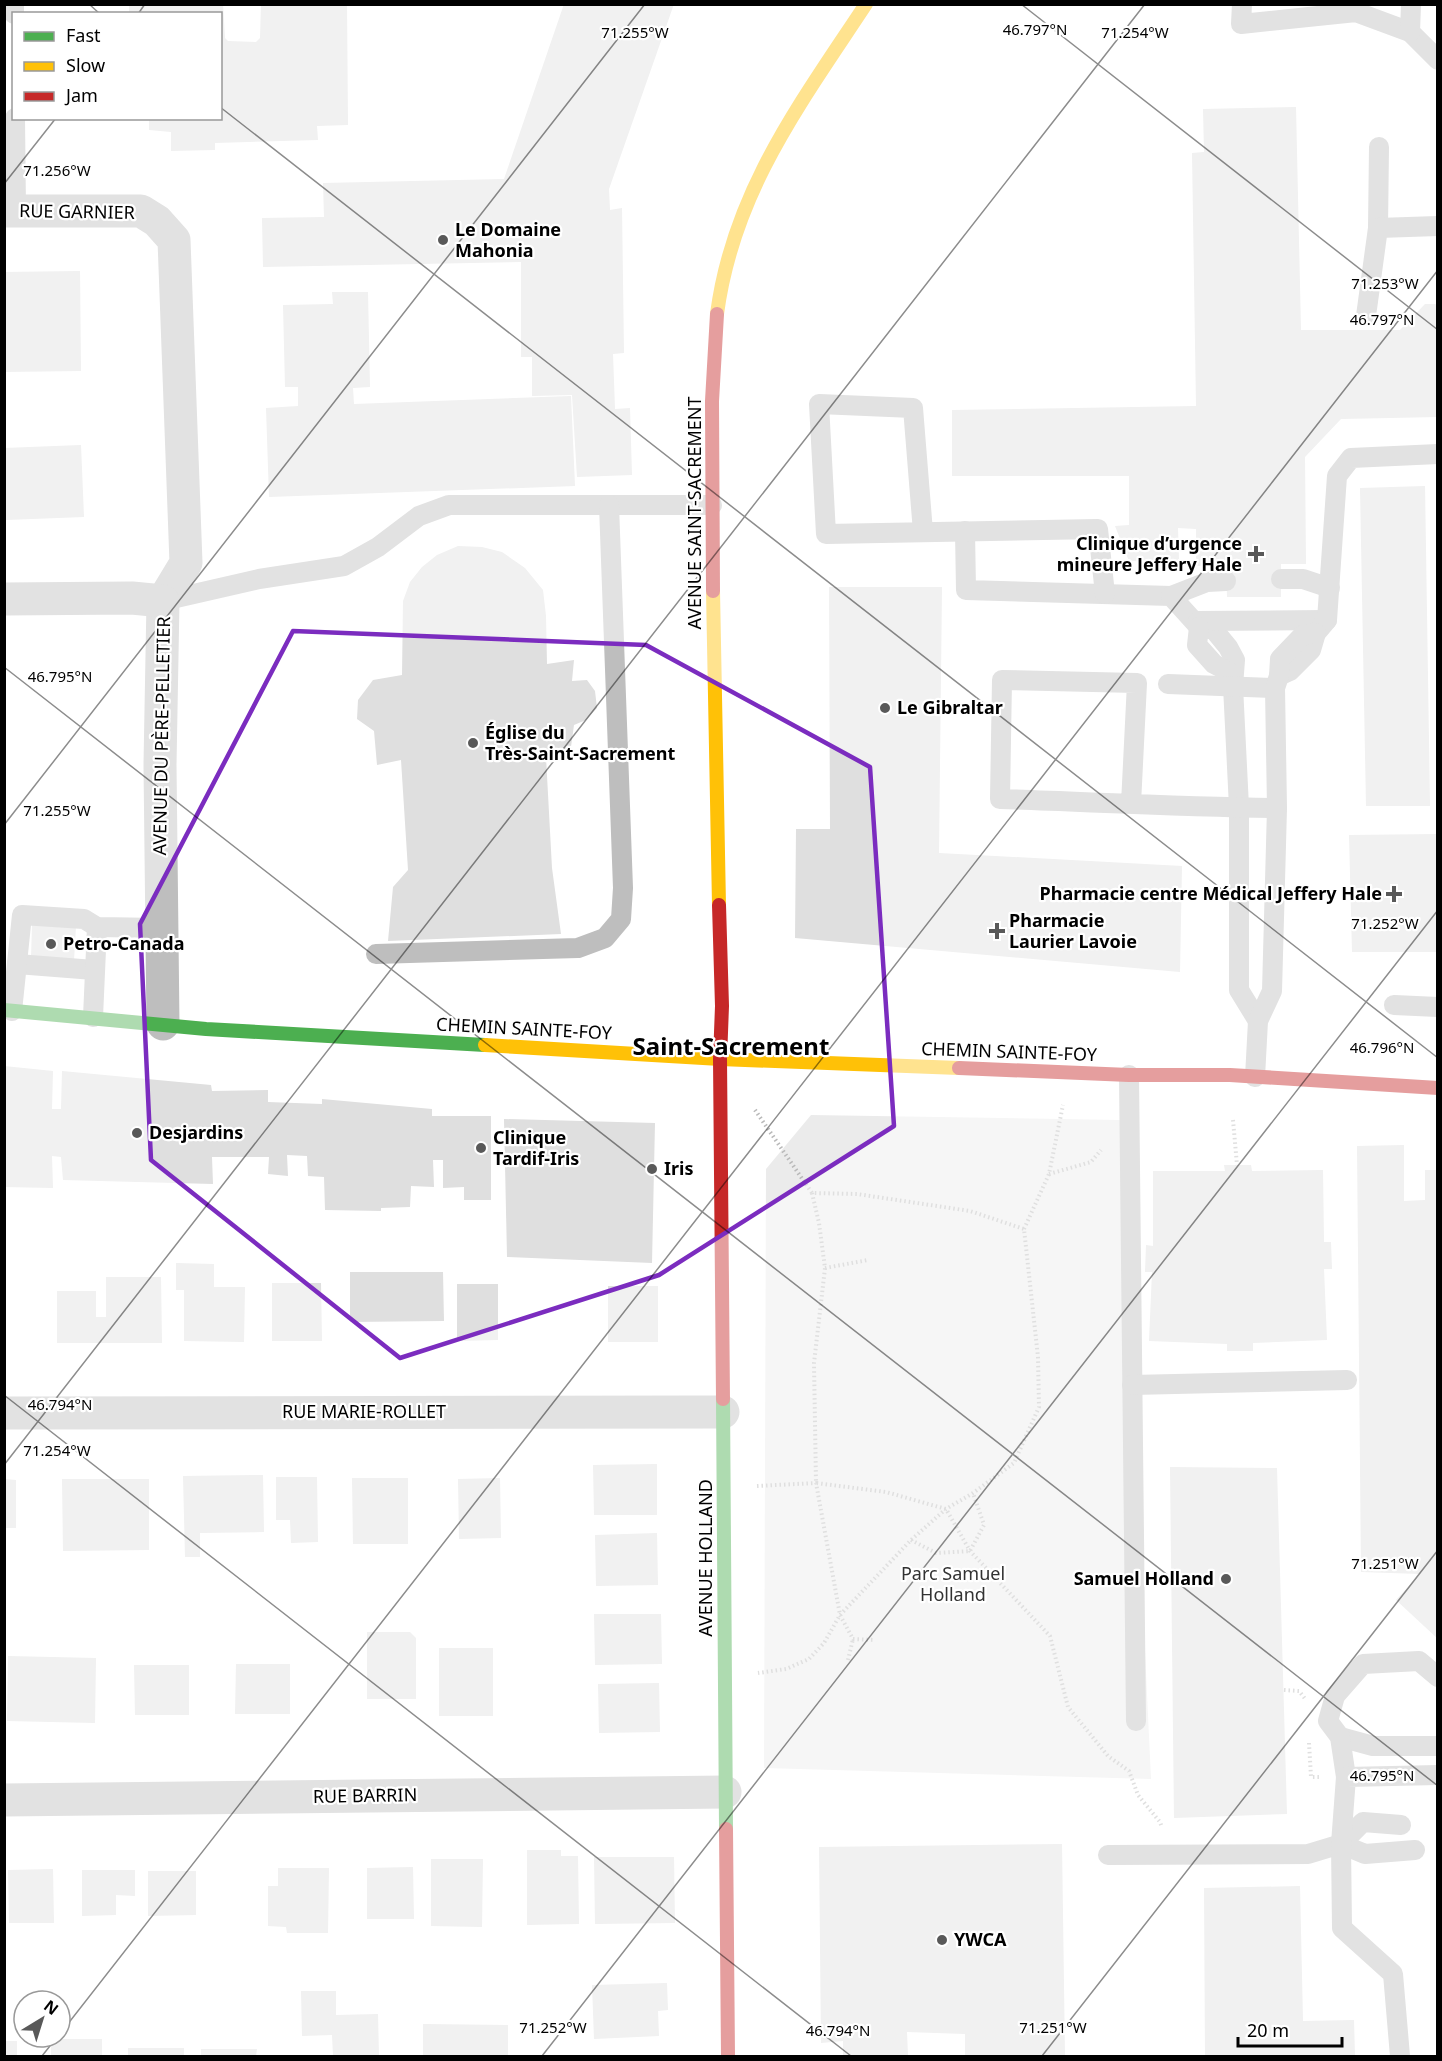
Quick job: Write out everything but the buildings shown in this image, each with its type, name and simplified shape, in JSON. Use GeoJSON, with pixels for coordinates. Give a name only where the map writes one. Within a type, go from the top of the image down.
{"type":"FeatureCollection","features":[{"type":"Feature","properties":{"kind":"main road","name":"AVENUE SAINT-SACREMENT"},"geometry":{"type":"LineString","coordinates":[[720,1059],[722,1006],[711,584],[714,355],[719,294],[740,218],[761,170],[777,141],[866,4]]}},
{"type":"Feature","properties":{"kind":"main road","name":"CHEMIN SAINTE-FOY"},"geometry":{"type":"LineString","coordinates":[[8,1011],[163,1023],[206,1029],[720,1059],[1129,1075],[1255,1077],[1437,1088]]}},
{"type":"Feature","properties":{"kind":"main road","name":"AVENUE HOLLAND"},"geometry":{"type":"LineString","coordinates":[[720,1059],[728,2056]]}},
{"type":"Feature","properties":{"kind":"street","name":"RUE GARNIER"},"geometry":{"type":"LineString","coordinates":[[10,211],[141,211],[157,221],[174,240]]}},
{"type":"Feature","properties":{"kind":"street","name":"AVENUE DU PÈRE-PELLETIER"},"geometry":{"type":"LineString","coordinates":[[163,1023],[160,765],[163,601],[186,562],[174,240]]}},
{"type":"Feature","properties":{"kind":"street"},"geometry":{"type":"LineString","coordinates":[[4,599],[132,598],[163,601]]}},
{"type":"Feature","properties":{"kind":"street","name":"RUE MARIE-ROLLET"},"geometry":{"type":"LineString","coordinates":[[4,1413],[723,1412]]}},
{"type":"Feature","properties":{"kind":"street","name":"RUE BARRIN"},"geometry":{"type":"LineString","coordinates":[[4,1800],[725,1792]]}},
{"type":"Feature","properties":{"kind":"lane"},"geometry":{"type":"LineString","coordinates":[[1242,4],[1241,24],[1356,12],[1410,32],[1437,60]]}},
{"type":"Feature","properties":{"kind":"lane"},"geometry":{"type":"LineString","coordinates":[[1410,32],[1411,4]]}},
{"type":"Feature","properties":{"kind":"lane"},"geometry":{"type":"LineString","coordinates":[[10,211],[15,120]]}},
{"type":"Feature","properties":{"kind":"lane"},"geometry":{"type":"LineString","coordinates":[[1366,316],[1378,228],[1379,147]]}},
{"type":"Feature","properties":{"kind":"lane"},"geometry":{"type":"LineString","coordinates":[[1378,228],[1437,226]]}},
{"type":"Feature","properties":{"kind":"lane"},"geometry":{"type":"LineString","coordinates":[[923,532],[913,408],[819,404],[826,534],[1098,529],[1105,594]]}},
{"type":"Feature","properties":{"kind":"lane"},"geometry":{"type":"LineString","coordinates":[[1321,627],[1329,588],[1337,476],[1351,458],[1437,454]]}},
{"type":"Feature","properties":{"kind":"lane"},"geometry":{"type":"LineString","coordinates":[[163,601],[259,579],[345,566],[378,547],[419,516],[449,505],[712,505]]}},
{"type":"Feature","properties":{"kind":"lane"},"geometry":{"type":"LineString","coordinates":[[376,954],[578,948],[605,938],[621,919],[623,888],[609,505]]}},
{"type":"Feature","properties":{"kind":"lane"},"geometry":{"type":"LineString","coordinates":[[965,531],[966,590],[1170,596],[1207,582],[1226,581]]}},
{"type":"Feature","properties":{"kind":"lane"},"geometry":{"type":"LineString","coordinates":[[1281,579],[1303,579],[1329,588]]}},
{"type":"Feature","properties":{"kind":"lane"},"geometry":{"type":"LineString","coordinates":[[1170,596],[1196,624],[1197,645],[1233,680],[1239,807],[1239,990],[1258,1021]]}},
{"type":"Feature","properties":{"kind":"lane"},"geometry":{"type":"LineString","coordinates":[[1196,624],[1321,627]]}},
{"type":"Feature","properties":{"kind":"lane"},"geometry":{"type":"LineString","coordinates":[[1255,1077],[1258,1021],[1272,991],[1277,808],[1277,682],[1280,660],[1302,635],[1321,627]]}},
{"type":"Feature","properties":{"kind":"lane"},"geometry":{"type":"LineString","coordinates":[[1131,804],[1137,683],[1002,680],[1000,799],[1131,804],[1277,808]]}},
{"type":"Feature","properties":{"kind":"lane"},"geometry":{"type":"LineString","coordinates":[[1168,684],[1233,680],[1277,682]]}},
{"type":"Feature","properties":{"kind":"lane"},"geometry":{"type":"LineString","coordinates":[[8,1011],[17,964],[22,915],[84,919],[97,927],[161,928]]}},
{"type":"Feature","properties":{"kind":"lane"},"geometry":{"type":"LineString","coordinates":[[93,1017],[97,927]]}},
{"type":"Feature","properties":{"kind":"lane"},"geometry":{"type":"LineString","coordinates":[[17,964],[94,970]]}},
{"type":"Feature","properties":{"kind":"lane"},"geometry":{"type":"LineString","coordinates":[[1394,1005],[1437,1007]]}},
{"type":"Feature","properties":{"kind":"lane"},"geometry":{"type":"LineString","coordinates":[[1129,1075],[1137,1721]]}},
{"type":"Feature","properties":{"kind":"lane"},"geometry":{"type":"LineString","coordinates":[[1132,1385],[1347,1380]]}},
{"type":"Feature","properties":{"kind":"lane"},"geometry":{"type":"LineString","coordinates":[[1400,2056],[1393,1974],[1342,1928],[1341,1844],[1346,1777],[1340,1737],[1328,1721],[1335,1696],[1363,1664],[1419,1661],[1437,1677]]}},
{"type":"Feature","properties":{"kind":"lane"},"geometry":{"type":"LineString","coordinates":[[1340,1737],[1373,1746],[1437,1746]]}},
{"type":"Feature","properties":{"kind":"lane"},"geometry":{"type":"LineString","coordinates":[[1346,1777],[1373,1746]]}},
{"type":"Feature","properties":{"kind":"lane"},"geometry":{"type":"LineString","coordinates":[[1346,1777],[1437,1776]]}},
{"type":"Feature","properties":{"kind":"lane"},"geometry":{"type":"LineString","coordinates":[[1108,1855],[1308,1854],[1341,1844],[1363,1822],[1401,1825]]}},
{"type":"Feature","properties":{"kind":"lane"},"geometry":{"type":"LineString","coordinates":[[1341,1844],[1365,1854],[1415,1850]]}},
{"type":"Feature","properties":{"kind":"path"},"geometry":{"type":"LineString","coordinates":[[724,1678],[786,1669],[809,1659],[824,1643],[840,1615],[911,1540],[946,1509],[973,1493],[1014,1463],[1039,1407],[1038,1358],[1024,1229],[1049,1174],[1069,1072]]}},
{"type":"Feature","properties":{"kind":"path"},"geometry":{"type":"LineString","coordinates":[[753,1107],[812,1193],[819,1223],[825,1268],[814,1363],[816,1483],[840,1615],[852,1639],[848,1660]]}},
{"type":"Feature","properties":{"kind":"path"},"geometry":{"type":"LineString","coordinates":[[1049,1174],[1091,1162],[1130,1115]]}},
{"type":"Feature","properties":{"kind":"path"},"geometry":{"type":"LineString","coordinates":[[1233,1120],[1237,1165]]}},
{"type":"Feature","properties":{"kind":"path"},"geometry":{"type":"LineString","coordinates":[[812,1193],[857,1194],[970,1211],[1024,1229]]}},
{"type":"Feature","properties":{"kind":"path"},"geometry":{"type":"LineString","coordinates":[[825,1268],[868,1260]]}},
{"type":"Feature","properties":{"kind":"path"},"geometry":{"type":"LineString","coordinates":[[723,1487],[816,1483],[886,1492],[946,1509],[970,1551],[1050,1636],[1068,1707],[1108,1756],[1129,1771],[1138,1795],[1160,1822],[1170,1855]]}},
{"type":"Feature","properties":{"kind":"path"},"geometry":{"type":"LineString","coordinates":[[970,1551],[984,1525],[973,1493]]}},
{"type":"Feature","properties":{"kind":"path"},"geometry":{"type":"LineString","coordinates":[[911,1540],[936,1553],[970,1551]]}},
{"type":"Feature","properties":{"kind":"path"},"geometry":{"type":"LineString","coordinates":[[852,1639],[875,1640]]}},
{"type":"Feature","properties":{"kind":"highlighted area"},"geometry":{"type":"Polygon","coordinates":[[[293,631],[646,645],[870,767],[894,1126],[659,1275],[400,1358],[151,1160],[140,924],[293,631]]]}},
{"type":"Feature","properties":{"kind":"green space","name":"Parc Samuel Holland"},"geometry":{"type":"Polygon","coordinates":[[[811,1115],[1120,1120],[1151,1779],[764,1768],[766,1169],[811,1115]]]}},
{"type":"Feature","properties":{"kind":"traffic: fast"},"geometry":{"type":"LineString","coordinates":[[4,1010],[206,1029],[485,1045]]}},
{"type":"Feature","properties":{"kind":"traffic: fast"},"geometry":{"type":"LineString","coordinates":[[723,1399],[726,1829]]}},
{"type":"Feature","properties":{"kind":"traffic: slow"},"geometry":{"type":"LineString","coordinates":[[717,314],[725,270],[738,228],[754,189],[794,114],[866,4]]}},
{"type":"Feature","properties":{"kind":"traffic: slow"},"geometry":{"type":"LineString","coordinates":[[713,591],[719,905]]}},
{"type":"Feature","properties":{"kind":"traffic: slow"},"geometry":{"type":"LineString","coordinates":[[485,1045],[720,1059],[959,1068]]}},
{"type":"Feature","properties":{"kind":"traffic: jam"},"geometry":{"type":"LineString","coordinates":[[713,591],[712,401],[717,314]]}},
{"type":"Feature","properties":{"kind":"traffic: jam"},"geometry":{"type":"LineString","coordinates":[[719,905],[722,1006],[720,1059],[723,1399]]}},
{"type":"Feature","properties":{"kind":"traffic: jam"},"geometry":{"type":"LineString","coordinates":[[959,1068],[1129,1075],[1230,1075],[1438,1088]]}},
{"type":"Feature","properties":{"kind":"traffic: jam"},"geometry":{"type":"LineString","coordinates":[[726,1829],[728,2056]]}},
{"type":"Feature","properties":{"kind":"place","name":"Le Domaine Mahonia"},"geometry":{"type":"Point","coordinates":[443,240]}},
{"type":"Feature","properties":{"kind":"place","name":"Clinique d’urgence mineure Jeffery Hale"},"geometry":{"type":"Point","coordinates":[1256,554]}},
{"type":"Feature","properties":{"kind":"place","name":"Le Gibraltar"},"geometry":{"type":"Point","coordinates":[885,708]}},
{"type":"Feature","properties":{"kind":"place","name":"Église du Très-Saint-Sacrement"},"geometry":{"type":"Point","coordinates":[473,743]}},
{"type":"Feature","properties":{"kind":"place","name":"Pharmacie centre Médical Jeffery Hale"},"geometry":{"type":"Point","coordinates":[1394,894]}},
{"type":"Feature","properties":{"kind":"place","name":"Pharmacie Laurier Lavoie"},"geometry":{"type":"Point","coordinates":[997,931]}},
{"type":"Feature","properties":{"kind":"place","name":"Petro-Canada"},"geometry":{"type":"Point","coordinates":[51,944]}},
{"type":"Feature","properties":{"kind":"place","name":"Desjardins"},"geometry":{"type":"Point","coordinates":[137,1133]}},
{"type":"Feature","properties":{"kind":"place","name":"Clinique Tardif-Iris"},"geometry":{"type":"Point","coordinates":[481,1148]}},
{"type":"Feature","properties":{"kind":"place","name":"Iris"},"geometry":{"type":"Point","coordinates":[652,1169]}},
{"type":"Feature","properties":{"kind":"place","name":"Samuel Holland"},"geometry":{"type":"Point","coordinates":[1226,1579]}},
{"type":"Feature","properties":{"kind":"place","name":"YWCA"},"geometry":{"type":"Point","coordinates":[942,1940]}},
{"type":"Feature","properties":{"kind":"district","name":"Saint-Sacrement"},"geometry":{"type":"Point","coordinates":[731,1047]}}]}
